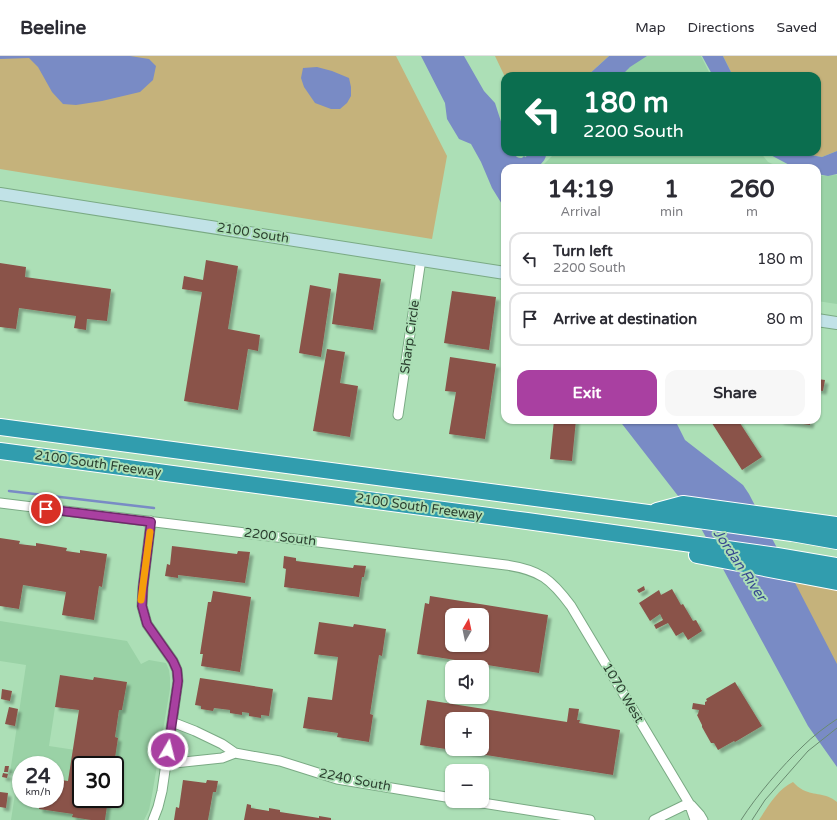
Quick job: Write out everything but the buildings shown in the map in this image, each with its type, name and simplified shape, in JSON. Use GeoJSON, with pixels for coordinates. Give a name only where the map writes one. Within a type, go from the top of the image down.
{"type":"FeatureCollection","features":[{"type":"Feature","properties":{"kind":"highway","name":"2100 South Freeway"},"geometry":{"type":"LineString","coordinates":[[0,427],[648,513],[792,533],[837,541]]}},
{"type":"Feature","properties":{"kind":"highway","name":"2100 South Freeway"},"geometry":{"type":"LineString","coordinates":[[0,451],[527,521],[554,535],[690,549]]}},
{"type":"Feature","properties":{"kind":"highway"},"geometry":{"type":"LineString","coordinates":[[648,513],[683,504],[837,525]]}},
{"type":"Feature","properties":{"kind":"highway"},"geometry":{"type":"LineString","coordinates":[[690,549],[777,556],[837,566]]}},
{"type":"Feature","properties":{"kind":"highway"},"geometry":{"type":"LineString","coordinates":[[690,549],[837,582]]}},
{"type":"Feature","properties":{"kind":"street","name":"2100 South"},"geometry":{"type":"LineString","coordinates":[[0,194],[501,272]]}},
{"type":"Feature","properties":{"kind":"street","name":"Sharp Circle"},"geometry":{"type":"LineString","coordinates":[[398,415],[422,260]]}},
{"type":"Feature","properties":{"kind":"street"},"geometry":{"type":"LineString","coordinates":[[821,321],[837,323]]}},
{"type":"Feature","properties":{"kind":"street","name":"2200 South"},"geometry":{"type":"LineString","coordinates":[[0,503],[506,564],[542,575],[554,585]]}},
{"type":"Feature","properties":{"kind":"street"},"geometry":{"type":"LineString","coordinates":[[151,522],[142,606],[147,624],[173,661],[177,670],[178,681],[162,790],[153,820]]}},
{"type":"Feature","properties":{"kind":"street","name":"1070 West"},"geometry":{"type":"LineString","coordinates":[[554,585],[571,606],[689,803],[695,820]]}},
{"type":"Feature","properties":{"kind":"street","name":"2240 South"},"geometry":{"type":"LineString","coordinates":[[172,722],[222,744],[235,753],[280,761],[337,779],[445,797]]}},
{"type":"Feature","properties":{"kind":"street","name":"2240 South"},"geometry":{"type":"LineString","coordinates":[[165,764],[222,758],[235,753]]}},
{"type":"Feature","properties":{"kind":"street"},"geometry":{"type":"LineString","coordinates":[[654,820],[689,803]]}},
{"type":"Feature","properties":{"kind":"street","name":"1070 West"},"geometry":{"type":"LineString","coordinates":[[689,803],[703,820]]}},
{"type":"Feature","properties":{"kind":"street"},"geometry":{"type":"LineString","coordinates":[[489,804],[590,820]]}},
{"type":"Feature","properties":{"kind":"shaded area"},"geometry":{"type":"Polygon","coordinates":[[[0,56],[396,56],[447,156],[432,239],[0,169],[0,56]]]}},
{"type":"Feature","properties":{"kind":"shaded area"},"geometry":{"type":"Polygon","coordinates":[[[495,56],[609,56],[591,72],[503,72],[495,56]]]}},
{"type":"Feature","properties":{"kind":"shaded area"},"geometry":{"type":"Polygon","coordinates":[[[641,56],[701,56],[709,72],[623,72],[641,56]]]}},
{"type":"Feature","properties":{"kind":"shaded area"},"geometry":{"type":"Polygon","coordinates":[[[723,56],[837,56],[837,151],[822,157],[816,156],[821,156],[821,72],[731,72],[723,56]]]}},
{"type":"Feature","properties":{"kind":"shaded area"},"geometry":{"type":"Polygon","coordinates":[[[552,156],[763,156],[768,162],[773,164],[544,164],[552,156]]]}},
{"type":"Feature","properties":{"kind":"shaded area"},"geometry":{"type":"Polygon","coordinates":[[[837,175],[837,304],[821,302],[821,176],[837,175]]]}},
{"type":"Feature","properties":{"kind":"shaded area"},"geometry":{"type":"Polygon","coordinates":[[[776,576],[837,589],[837,665],[776,576]]]}},
{"type":"Feature","properties":{"kind":"shaded area"},"geometry":{"type":"Polygon","coordinates":[[[0,621],[127,641],[141,664],[149,660],[166,663],[169,670],[170,689],[152,795],[149,810],[144,820],[11,820],[13,808],[64,808],[64,756],[13,756],[26,665],[0,661],[0,621]],[[60,675],[49,746],[115,756],[118,738],[115,737],[119,710],[122,710],[126,682],[94,677],[93,680],[60,675]]]}},
{"type":"Feature","properties":{"kind":"shaded area"},"geometry":{"type":"Polygon","coordinates":[[[12,760],[12,773],[10,773],[12,760]]]}},
{"type":"Feature","properties":{"kind":"shaded area"},"geometry":{"type":"Polygon","coordinates":[[[793,782],[803,790],[824,795],[837,802],[837,820],[759,820],[778,793],[793,782]]]}},
{"type":"Feature","properties":{"kind":"water"},"geometry":{"type":"Polygon","coordinates":[[[0,56],[130,56],[149,59],[156,66],[153,80],[140,92],[102,101],[76,105],[63,104],[52,92],[38,67],[29,58],[0,59],[0,56]]]}},
{"type":"Feature","properties":{"kind":"water"},"geometry":{"type":"Polygon","coordinates":[[[421,56],[464,56],[484,91],[495,103],[501,122],[501,156],[515,156],[522,158],[524,156],[533,164],[501,164],[501,203],[492,188],[481,162],[471,144],[459,139],[447,119],[445,103],[421,56]]]}},
{"type":"Feature","properties":{"kind":"water"},"geometry":{"type":"Polygon","coordinates":[[[609,56],[647,56],[625,72],[591,72],[609,56]]]}},
{"type":"Feature","properties":{"kind":"water"},"geometry":{"type":"Polygon","coordinates":[[[702,56],[723,56],[731,72],[711,72],[702,56]]]}},
{"type":"Feature","properties":{"kind":"water"},"geometry":{"type":"Polygon","coordinates":[[[317,67],[349,78],[351,96],[347,103],[340,109],[331,109],[315,103],[304,87],[301,78],[303,68],[317,67]]]}},
{"type":"Feature","properties":{"kind":"water"},"geometry":{"type":"Polygon","coordinates":[[[837,151],[837,174],[828,176],[821,175],[821,164],[788,164],[772,156],[816,156],[822,157],[837,151]]]}},
{"type":"Feature","properties":{"kind":"water"},"geometry":{"type":"Polygon","coordinates":[[[622,424],[677,424],[685,440],[743,485],[749,494],[837,664],[837,767],[808,726],[696,519],[622,424]]]}},
{"type":"Feature","properties":{"kind":"waterway","name":"Jordan River"},"geometry":{"type":"LineString","coordinates":[[530,164],[537,156]]}},
{"type":"Feature","properties":{"kind":"waterway"},"geometry":{"type":"LineString","coordinates":[[9,491],[154,508]]}},
{"type":"Feature","properties":{"kind":"tram line"},"geometry":{"type":"LineString","coordinates":[[741,820],[762,791],[787,762],[811,739],[837,719]]}},
{"type":"Feature","properties":{"kind":"tram line"},"geometry":{"type":"LineString","coordinates":[[752,820],[765,800],[808,751],[837,728]]}},
{"type":"Feature","properties":{"kind":"slow traffic"},"geometry":{"type":"LineString","coordinates":[[141,600],[150,532]]}},
{"type":"Feature","properties":{"kind":"route"},"geometry":{"type":"LineString","coordinates":[[46,509],[151,522],[141,598],[147,624],[173,661],[177,670],[178,681],[168,750]]}}]}
